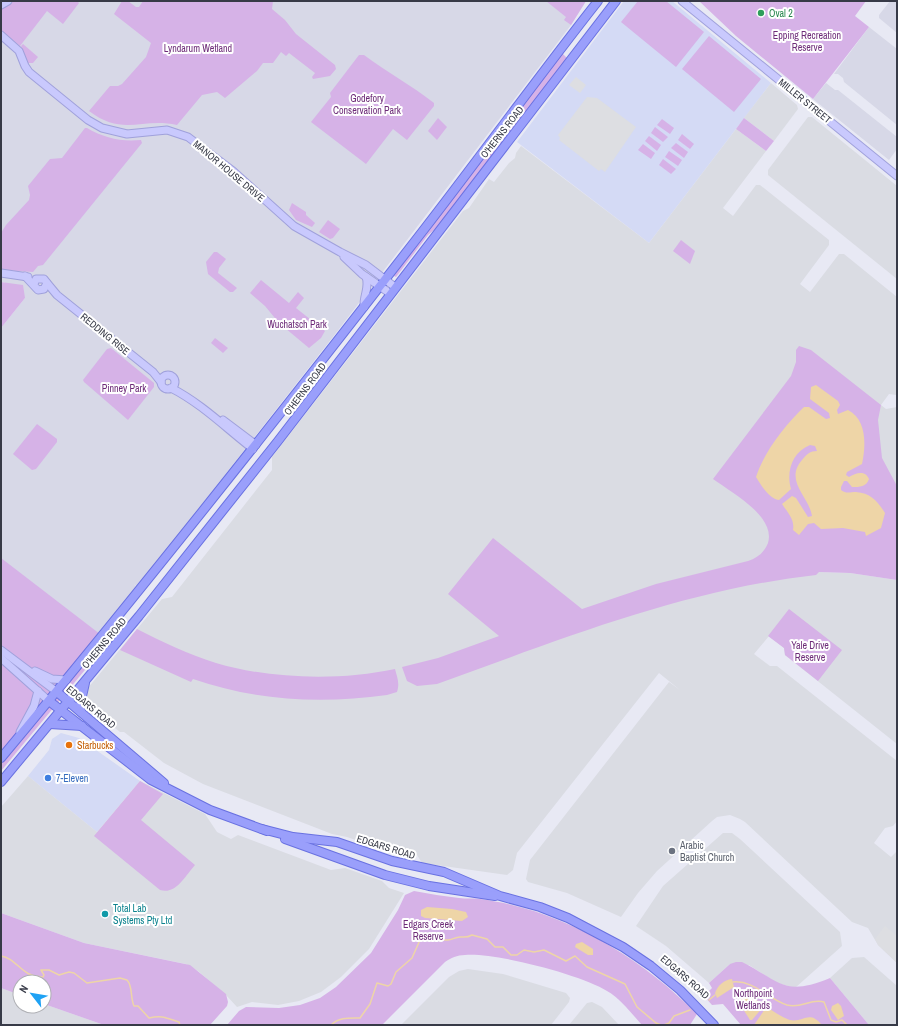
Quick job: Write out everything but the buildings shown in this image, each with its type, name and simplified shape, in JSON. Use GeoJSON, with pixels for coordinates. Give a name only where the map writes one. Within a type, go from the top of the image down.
{"type":"FeatureCollection","features":[{"type":"Feature","properties":{"kind":"main road","name":"O'HERNS ROAD"},"geometry":{"type":"LineString","coordinates":[[1,782],[144,610],[274,447],[616,1]]}},
{"type":"Feature","properties":{"kind":"main road","name":"O'HERNS ROAD"},"geometry":{"type":"LineString","coordinates":[[1,758],[49,701],[254,447],[364,307],[597,2]]}},
{"type":"Feature","properties":{"kind":"main road"},"geometry":{"type":"LineString","coordinates":[[80,712],[80,705],[86,680]]}},
{"type":"Feature","properties":{"kind":"main road","name":"EDGARS ROAD"},"geometry":{"type":"LineString","coordinates":[[56,692],[152,774],[184,798]]}},
{"type":"Feature","properties":{"kind":"main road","name":"EDGARS ROAD"},"geometry":{"type":"LineString","coordinates":[[49,701],[143,775],[184,798],[358,867],[429,886],[500,896]]}},
{"type":"Feature","properties":{"kind":"main road"},"geometry":{"type":"LineString","coordinates":[[50,724],[82,726]]}},
{"type":"Feature","properties":{"kind":"main road","name":"EDGARS ROAD"},"geometry":{"type":"LineString","coordinates":[[262,829],[294,837],[338,842],[392,861],[451,874],[500,896],[577,920],[606,932],[640,952],[685,988],[721,1025]]}},
{"type":"Feature","properties":{"kind":"main road","name":"EDGARS ROAD"},"geometry":{"type":"LineString","coordinates":[[568,918],[626,949],[651,966],[691,999],[714,1025]]}},
{"type":"Feature","properties":{"kind":"street"},"geometry":{"type":"LineString","coordinates":[[1,5],[8,1]]}},
{"type":"Feature","properties":{"kind":"street","name":"MILLER STREET"},"geometry":{"type":"LineString","coordinates":[[682,1],[897,176]]}},
{"type":"Feature","properties":{"kind":"street","name":"MILLER STREET"},"geometry":{"type":"LineString","coordinates":[[688,1],[713,26]]}},
{"type":"Feature","properties":{"kind":"street","name":"MANOR HOUSE DRIVE"},"geometry":{"type":"LineString","coordinates":[[1,35],[19,51],[29,72],[94,124],[118,133],[160,130],[172,131],[188,137],[233,172],[294,226],[374,270],[388,275]]}},
{"type":"Feature","properties":{"kind":"street","name":"MANOR HOUSE DRIVE"},"geometry":{"type":"LineString","coordinates":[[340,252],[366,277],[380,286],[393,291]]}},
{"type":"Feature","properties":{"kind":"street"},"geometry":{"type":"LineString","coordinates":[[1,273],[40,278],[44,279],[44,286],[37,289],[34,284],[24,276]]}},
{"type":"Feature","properties":{"kind":"street"},"geometry":{"type":"LineString","coordinates":[[388,275],[393,291]]}},
{"type":"Feature","properties":{"kind":"street"},"geometry":{"type":"LineString","coordinates":[[364,307],[363,300],[368,286],[366,277]]}},
{"type":"Feature","properties":{"kind":"street"},"geometry":{"type":"LineString","coordinates":[[34,284],[35,280],[40,278]]}},
{"type":"Feature","properties":{"kind":"street","name":"REDDING RISE"},"geometry":{"type":"LineString","coordinates":[[44,286],[163,379]]}},
{"type":"Feature","properties":{"kind":"street"},"geometry":{"type":"LineString","coordinates":[[173,386],[163,388],[163,379],[171,377],[173,386],[182,394],[254,447]]}},
{"type":"Feature","properties":{"kind":"street","name":"EDGARS ROAD"},"geometry":{"type":"LineString","coordinates":[[1,650],[56,692]]}},
{"type":"Feature","properties":{"kind":"street","name":"EDGARS ROAD"},"geometry":{"type":"LineString","coordinates":[[1,658],[49,701]]}},
{"type":"Feature","properties":{"kind":"street"},"geometry":{"type":"LineString","coordinates":[[20,664],[52,679],[66,680]]}},
{"type":"Feature","properties":{"kind":"street"},"geometry":{"type":"LineString","coordinates":[[11,746],[34,706],[38,691]]}},
{"type":"Feature","properties":{"kind":"shaded area"},"geometry":{"type":"Polygon","coordinates":[[[1,1],[586,1],[571,25],[336,333],[137,587],[134,584],[136,587],[5,745],[1,741],[1,328],[25,298],[4,282],[1,282],[1,1]]]}},
{"type":"Feature","properties":{"kind":"shaded area"},"geometry":{"type":"Polygon","coordinates":[[[624,1],[672,1],[771,83],[649,243],[517,142],[624,1]]]}},
{"type":"Feature","properties":{"kind":"shaded area"},"geometry":{"type":"Polygon","coordinates":[[[890,1],[897,1],[897,33],[879,18],[879,15],[890,1]]]}},
{"type":"Feature","properties":{"kind":"shaded area"},"geometry":{"type":"Polygon","coordinates":[[[869,27],[897,49],[897,125],[844,82],[843,78],[838,74],[834,74],[869,27]]]}},
{"type":"Feature","properties":{"kind":"shaded area"},"geometry":{"type":"Polygon","coordinates":[[[576,77],[586,85],[580,93],[569,85],[576,77]]]}},
{"type":"Feature","properties":{"kind":"shaded area"},"geometry":{"type":"Polygon","coordinates":[[[771,83],[797,105],[798,109],[774,141],[744,118],[771,83]]]}},
{"type":"Feature","properties":{"kind":"shaded area"},"geometry":{"type":"Polygon","coordinates":[[[826,83],[835,90],[838,90],[897,137],[897,149],[889,160],[813,99],[826,83]]]}},
{"type":"Feature","properties":{"kind":"shaded area"},"geometry":{"type":"Polygon","coordinates":[[[587,97],[597,98],[636,127],[605,172],[601,169],[599,171],[559,140],[560,138],[558,135],[587,97]]]}},
{"type":"Feature","properties":{"kind":"shaded area"},"geometry":{"type":"Polygon","coordinates":[[[808,117],[812,117],[897,186],[897,279],[768,175],[768,170],[808,117]]]}},
{"type":"Feature","properties":{"kind":"shaded area"},"geometry":{"type":"Polygon","coordinates":[[[736,129],[766,151],[723,208],[733,216],[756,185],[760,185],[829,240],[829,245],[800,284],[810,292],[839,254],[844,254],[897,297],[897,393],[896,395],[889,394],[881,405],[886,409],[897,407],[897,562],[819,572],[850,573],[897,580],[897,744],[785,655],[784,648],[769,636],[754,654],[770,666],[777,666],[897,761],[897,821],[893,826],[885,828],[874,843],[891,857],[897,851],[897,963],[878,945],[868,928],[852,922],[745,822],[730,815],[717,817],[657,871],[638,893],[621,917],[567,893],[528,882],[526,879],[530,860],[669,682],[680,690],[659,673],[517,853],[513,870],[507,875],[422,863],[417,855],[399,850],[393,853],[347,837],[332,834],[203,784],[164,763],[124,732],[120,732],[88,706],[87,689],[162,599],[172,597],[272,470],[272,457],[463,211],[469,208],[489,179],[494,182],[509,163],[515,158],[516,153],[521,146],[649,243],[736,129]]]}},
{"type":"Feature","properties":{"kind":"shaded area"},"geometry":{"type":"Polygon","coordinates":[[[816,385],[838,401],[840,405],[837,410],[838,414],[848,410],[854,414],[862,426],[864,434],[864,449],[862,464],[847,472],[846,475],[849,477],[855,474],[863,473],[869,479],[864,485],[858,487],[852,487],[847,481],[844,481],[841,490],[870,496],[880,505],[885,513],[881,528],[866,536],[865,532],[843,528],[821,529],[814,523],[808,524],[799,535],[793,530],[792,519],[782,504],[792,496],[796,498],[808,517],[812,516],[807,502],[796,482],[796,475],[797,468],[804,458],[810,452],[817,451],[815,446],[810,445],[804,448],[795,458],[790,469],[789,476],[791,489],[779,500],[772,497],[763,488],[756,477],[764,458],[776,439],[804,407],[809,407],[826,419],[830,418],[829,413],[810,399],[811,387],[816,385]]]}},
{"type":"Feature","properties":{"kind":"shaded area"},"geometry":{"type":"Polygon","coordinates":[[[61,733],[79,738],[140,781],[97,832],[28,776],[49,750],[52,739],[61,733]]]}},
{"type":"Feature","properties":{"kind":"shaded area"},"geometry":{"type":"Polygon","coordinates":[[[28,776],[97,832],[140,781],[205,814],[217,832],[231,839],[238,835],[331,870],[345,868],[382,881],[389,888],[404,893],[369,949],[341,977],[321,992],[299,1001],[278,1005],[252,1002],[237,1007],[226,995],[198,971],[186,964],[84,943],[1,913],[1,807],[28,776]]]}},
{"type":"Feature","properties":{"kind":"shaded area"},"geometry":{"type":"Polygon","coordinates":[[[723,833],[732,833],[740,839],[840,932],[842,946],[795,988],[777,983],[749,965],[730,964],[709,983],[666,946],[636,926],[663,886],[723,833]]]}},
{"type":"Feature","properties":{"kind":"shaded area"},"geometry":{"type":"Polygon","coordinates":[[[427,907],[466,912],[468,917],[462,921],[425,918],[421,916],[421,910],[427,907]]]}},
{"type":"Feature","properties":{"kind":"shaded area"},"geometry":{"type":"Polygon","coordinates":[[[885,926],[897,936],[897,963],[878,945],[875,939],[885,926]]]}},
{"type":"Feature","properties":{"kind":"shaded area"},"geometry":{"type":"Polygon","coordinates":[[[582,942],[593,949],[593,955],[588,955],[575,947],[576,944],[582,942]]]}},
{"type":"Feature","properties":{"kind":"shaded area"},"geometry":{"type":"Polygon","coordinates":[[[864,957],[897,986],[897,1025],[869,1025],[830,978],[852,958],[864,957]]]}},
{"type":"Feature","properties":{"kind":"shaded area"},"geometry":{"type":"Polygon","coordinates":[[[468,969],[503,974],[566,993],[570,998],[569,1002],[551,1025],[401,1025],[449,977],[459,971],[468,969]]]}},
{"type":"Feature","properties":{"kind":"shaded area"},"geometry":{"type":"Polygon","coordinates":[[[732,979],[734,987],[717,998],[715,993],[718,988],[722,983],[732,979]]]}},
{"type":"Feature","properties":{"kind":"shaded area"},"geometry":{"type":"Polygon","coordinates":[[[1,988],[12,992],[12,1014],[52,1014],[52,1007],[104,1025],[1,1025],[1,988]]]}},
{"type":"Feature","properties":{"kind":"shaded area"},"geometry":{"type":"Polygon","coordinates":[[[745,995],[750,996],[763,1004],[763,1007],[752,1020],[750,1020],[738,1001],[745,995]]]}},
{"type":"Feature","properties":{"kind":"shaded area"},"geometry":{"type":"Polygon","coordinates":[[[592,1002],[602,1007],[619,1025],[569,1025],[587,1003],[592,1002]]]}},
{"type":"Feature","properties":{"kind":"shaded area"},"geometry":{"type":"Polygon","coordinates":[[[838,1003],[841,1006],[844,1016],[838,1020],[831,1010],[832,1006],[838,1003]]]}},
{"type":"Feature","properties":{"kind":"shaded area"},"geometry":{"type":"Polygon","coordinates":[[[768,1008],[790,1020],[799,1020],[810,1017],[817,1020],[822,1025],[754,1025],[765,1009],[768,1008]]]}},
{"type":"Feature","properties":{"kind":"green space"},"geometry":{"type":"Polygon","coordinates":[[[14,1],[77,1],[79,3],[63,24],[47,11],[20,46],[1,31],[1,8],[14,1]]]}},
{"type":"Feature","properties":{"kind":"green space","name":"Lyndarum Wetland"},"geometry":{"type":"Polygon","coordinates":[[[122,1],[128,1],[136,7],[139,7],[143,1],[273,1],[272,9],[285,20],[296,34],[335,65],[336,69],[330,76],[313,79],[312,77],[315,73],[289,53],[286,56],[281,52],[273,63],[263,63],[257,71],[225,98],[217,92],[202,95],[177,125],[153,123],[123,125],[112,123],[101,119],[89,111],[110,86],[118,86],[122,84],[146,57],[151,43],[114,14],[122,1]]]}},
{"type":"Feature","properties":{"kind":"green space"},"geometry":{"type":"Polygon","coordinates":[[[546,1],[586,1],[571,25],[564,20],[566,17],[546,1]]]}},
{"type":"Feature","properties":{"kind":"green space"},"geometry":{"type":"Polygon","coordinates":[[[638,1],[666,1],[704,32],[676,67],[621,22],[638,1]]]}},
{"type":"Feature","properties":{"kind":"green space","name":"Epping Recreation Reserve"},"geometry":{"type":"Polygon","coordinates":[[[699,1],[866,1],[855,16],[869,27],[813,99],[736,36],[699,1]]]}},
{"type":"Feature","properties":{"kind":"green space"},"geometry":{"type":"Polygon","coordinates":[[[709,36],[761,79],[734,112],[682,69],[709,36]]]}},
{"type":"Feature","properties":{"kind":"green space"},"geometry":{"type":"Polygon","coordinates":[[[23,44],[38,57],[33,63],[27,63],[21,46],[23,44]]]}},
{"type":"Feature","properties":{"kind":"green space"},"geometry":{"type":"Polygon","coordinates":[[[562,53],[567,58],[440,225],[428,235],[396,277],[394,276],[394,271],[562,53]]]}},
{"type":"Feature","properties":{"kind":"green space","name":"Godefory Conservation Park"},"geometry":{"type":"Polygon","coordinates":[[[359,55],[364,55],[434,103],[434,106],[407,140],[393,129],[366,164],[311,122],[331,97],[330,93],[359,55]]]}},
{"type":"Feature","properties":{"kind":"green space"},"geometry":{"type":"Polygon","coordinates":[[[438,118],[447,127],[437,140],[428,131],[438,118]]]}},
{"type":"Feature","properties":{"kind":"green space"},"geometry":{"type":"Polygon","coordinates":[[[744,118],[774,141],[766,151],[736,129],[744,118]]]}},
{"type":"Feature","properties":{"kind":"green space"},"geometry":{"type":"Polygon","coordinates":[[[662,119],[674,128],[670,134],[657,125],[662,119]]]}},
{"type":"Feature","properties":{"kind":"green space"},"geometry":{"type":"Polygon","coordinates":[[[655,127],[668,137],[663,142],[651,133],[655,127]]]}},
{"type":"Feature","properties":{"kind":"green space"},"geometry":{"type":"Polygon","coordinates":[[[85,128],[113,138],[141,140],[142,143],[43,265],[38,266],[33,272],[1,270],[1,233],[6,225],[29,200],[30,195],[28,186],[50,159],[62,158],[85,128]]]}},
{"type":"Feature","properties":{"kind":"green space"},"geometry":{"type":"Polygon","coordinates":[[[682,134],[694,144],[690,149],[678,140],[682,134]]]}},
{"type":"Feature","properties":{"kind":"green space"},"geometry":{"type":"Polygon","coordinates":[[[649,136],[661,145],[657,151],[645,141],[649,136]]]}},
{"type":"Feature","properties":{"kind":"green space"},"geometry":{"type":"Polygon","coordinates":[[[676,143],[688,152],[684,158],[671,148],[676,143]]]}},
{"type":"Feature","properties":{"kind":"green space"},"geometry":{"type":"Polygon","coordinates":[[[643,144],[655,153],[651,159],[638,150],[643,144]]]}},
{"type":"Feature","properties":{"kind":"green space"},"geometry":{"type":"Polygon","coordinates":[[[669,151],[682,160],[678,166],[665,157],[669,151]]]}},
{"type":"Feature","properties":{"kind":"green space"},"geometry":{"type":"Polygon","coordinates":[[[663,159],[676,169],[671,174],[659,165],[663,159]]]}},
{"type":"Feature","properties":{"kind":"green space"},"geometry":{"type":"Polygon","coordinates":[[[292,203],[306,212],[306,215],[315,223],[312,227],[296,220],[289,210],[292,203]]]}},
{"type":"Feature","properties":{"kind":"green space"},"geometry":{"type":"Polygon","coordinates":[[[328,220],[340,229],[333,238],[330,239],[319,232],[328,220]]]}},
{"type":"Feature","properties":{"kind":"green space"},"geometry":{"type":"Polygon","coordinates":[[[681,240],[695,251],[690,264],[673,251],[681,240]]]}},
{"type":"Feature","properties":{"kind":"green space"},"geometry":{"type":"Polygon","coordinates":[[[214,252],[217,252],[226,259],[219,268],[218,273],[237,288],[233,292],[230,292],[208,274],[206,262],[214,252]]]}},
{"type":"Feature","properties":{"kind":"green space","name":"Wuchatsch Park"},"geometry":{"type":"Polygon","coordinates":[[[261,280],[289,303],[298,292],[304,298],[296,308],[325,331],[321,338],[309,348],[279,323],[265,306],[250,293],[261,280]]]}},
{"type":"Feature","properties":{"kind":"green space"},"geometry":{"type":"Polygon","coordinates":[[[1,282],[23,285],[25,298],[1,328],[1,282]]]}},
{"type":"Feature","properties":{"kind":"green space"},"geometry":{"type":"Polygon","coordinates":[[[215,338],[228,348],[223,353],[211,343],[215,338]]]}},
{"type":"Feature","properties":{"kind":"green space"},"geometry":{"type":"Polygon","coordinates":[[[799,346],[811,350],[881,405],[878,420],[882,458],[897,486],[897,580],[850,573],[819,572],[816,575],[767,582],[718,592],[624,618],[437,684],[417,686],[407,681],[402,667],[438,658],[499,636],[448,594],[493,538],[582,609],[656,584],[748,561],[760,555],[768,543],[769,533],[765,524],[751,506],[713,479],[791,376],[796,362],[796,350],[799,346]]]}},
{"type":"Feature","properties":{"kind":"green space","name":"Pinney Park"},"geometry":{"type":"Polygon","coordinates":[[[111,348],[154,383],[154,387],[128,420],[83,380],[107,349],[111,348]]]}},
{"type":"Feature","properties":{"kind":"green space"},"geometry":{"type":"Polygon","coordinates":[[[37,424],[57,439],[57,442],[36,469],[32,470],[13,454],[37,424]]]}},
{"type":"Feature","properties":{"kind":"green space"},"geometry":{"type":"Polygon","coordinates":[[[1,558],[109,641],[1,771],[1,558]]]}},
{"type":"Feature","properties":{"kind":"green space","name":"Yale Drive Reserve"},"geometry":{"type":"Polygon","coordinates":[[[789,609],[842,650],[818,681],[785,655],[784,648],[768,636],[789,609]]]}},
{"type":"Feature","properties":{"kind":"green space"},"geometry":{"type":"Polygon","coordinates":[[[137,629],[175,648],[216,663],[259,672],[282,675],[328,677],[373,673],[395,669],[398,680],[398,689],[397,692],[387,695],[362,698],[313,700],[289,699],[241,692],[193,679],[191,682],[120,650],[137,629]]]}},
{"type":"Feature","properties":{"kind":"green space"},"geometry":{"type":"Polygon","coordinates":[[[140,781],[163,794],[141,820],[195,865],[180,884],[171,890],[160,890],[94,836],[140,781]]]}},
{"type":"Feature","properties":{"kind":"green space","name":"Edgars Creek Reserve"},"geometry":{"type":"Polygon","coordinates":[[[414,891],[459,898],[480,899],[511,905],[541,913],[570,925],[625,955],[650,973],[697,1014],[690,1025],[642,1025],[617,998],[607,991],[578,978],[516,961],[496,957],[465,955],[454,957],[445,962],[382,1025],[227,1025],[239,1011],[246,1007],[279,1008],[300,1005],[320,998],[336,987],[371,953],[398,910],[405,895],[414,891]]]}},
{"type":"Feature","properties":{"kind":"green space"},"geometry":{"type":"Polygon","coordinates":[[[1,913],[84,943],[190,965],[226,994],[228,1002],[227,1006],[210,1025],[104,1025],[52,1007],[52,974],[12,974],[12,992],[1,988],[1,913]]]}},
{"type":"Feature","properties":{"kind":"green space","name":"Northpoint Wetlands"},"geometry":{"type":"Polygon","coordinates":[[[742,962],[783,985],[792,987],[815,984],[830,978],[869,1025],[741,1025],[723,1004],[712,1005],[704,996],[712,988],[709,983],[730,964],[742,962]]]}},
{"type":"Feature","properties":{"kind":"waterway"},"geometry":{"type":"LineString","coordinates":[[331,1025],[341,1019],[360,1018],[370,1004],[377,983],[388,986],[391,984],[396,972],[412,958],[420,940],[425,938],[449,940],[472,935],[487,939],[495,947],[503,947],[511,955],[517,955],[524,950],[534,952],[544,950],[566,961],[575,956],[587,967],[625,984],[637,1007],[656,1023],[661,1025]]}},
{"type":"Feature","properties":{"kind":"waterway"},"geometry":{"type":"LineString","coordinates":[[1,956],[11,960],[25,971],[36,976],[43,977],[44,975],[41,970],[49,970],[59,975],[69,972],[74,973],[87,983],[120,978],[127,980],[130,985],[134,1006],[138,1006],[149,1018],[164,1017],[179,1022],[180,1025]]}},
{"type":"Feature","properties":{"kind":"waterway"},"geometry":{"type":"LineString","coordinates":[[733,982],[748,984],[787,1005],[797,1006],[815,1001],[824,1002],[831,1020],[836,1022],[842,1020],[847,1025]]}},
{"type":"Feature","properties":{"kind":"waterway"},"geometry":{"type":"LineString","coordinates":[[709,1000],[715,995]]}},
{"type":"Feature","properties":{"kind":"waterway"},"geometry":{"type":"LineString","coordinates":[[664,1025],[669,1023],[674,1016],[690,1010]]}},
{"type":"Feature","properties":{"kind":"place","name":"Oval 2"},"geometry":{"type":"Point","coordinates":[761,13]}},
{"type":"Feature","properties":{"kind":"place","name":"Starbucks"},"geometry":{"type":"Point","coordinates":[69,745]}},
{"type":"Feature","properties":{"kind":"place","name":"7-Eleven"},"geometry":{"type":"Point","coordinates":[48,778]}},
{"type":"Feature","properties":{"kind":"place","name":"Arabic Baptist Church"},"geometry":{"type":"Point","coordinates":[672,851]}},
{"type":"Feature","properties":{"kind":"place","name":"Total Lab Systems Pty Ltd"},"geometry":{"type":"Point","coordinates":[105,914]}}]}
